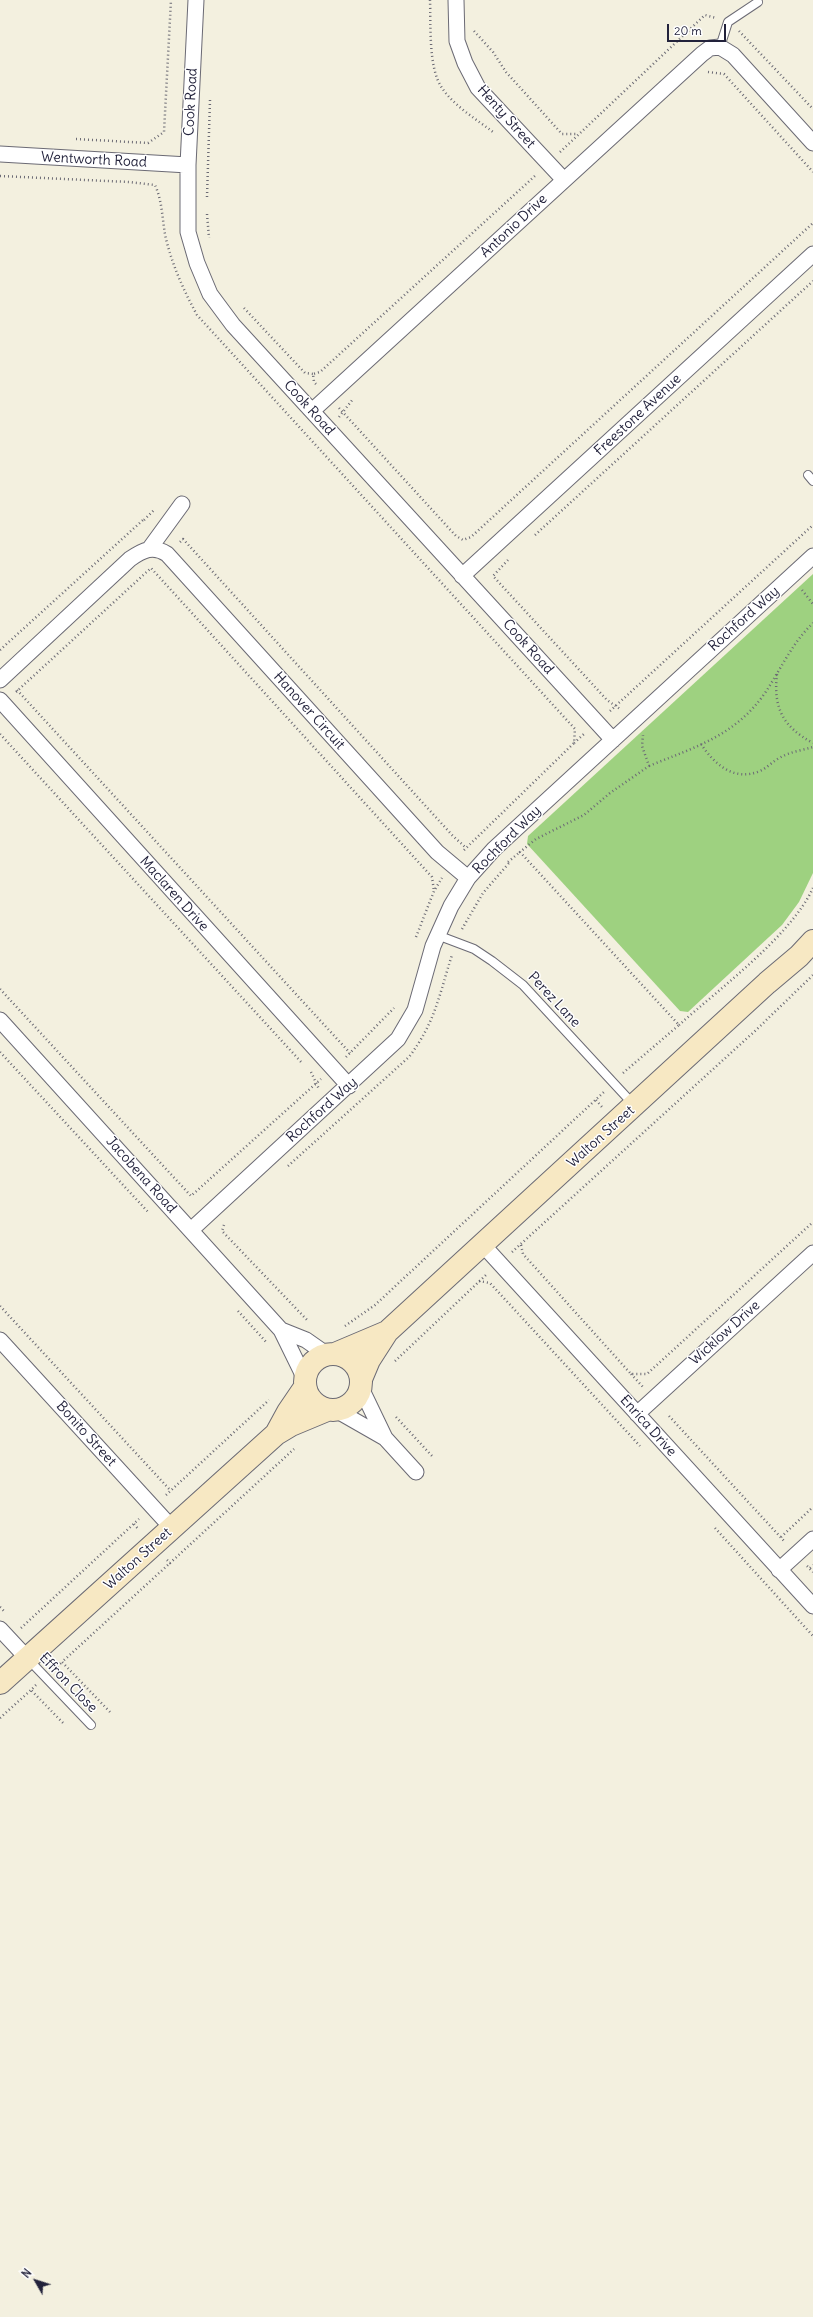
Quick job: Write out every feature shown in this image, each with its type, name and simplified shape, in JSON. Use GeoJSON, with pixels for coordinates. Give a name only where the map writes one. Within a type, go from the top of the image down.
{"type":"FeatureCollection","features":[{"type":"Feature","properties":{"kind":"street","name":"Cook Road"},"geometry":{"type":"LineString","coordinates":[[196,0],[188,165],[188,232],[197,263],[210,294],[233,325],[613,740]]}},
{"type":"Feature","properties":{"kind":"street","name":"Henty Street"},"geometry":{"type":"LineString","coordinates":[[456,0],[457,41],[465,63],[478,88],[564,180]]}},
{"type":"Feature","properties":{"kind":"street","name":"Antonio Drive"},"geometry":{"type":"LineString","coordinates":[[312,412],[702,54],[710,48],[720,47]]}},
{"type":"Feature","properties":{"kind":"street"},"geometry":{"type":"LineString","coordinates":[[720,47],[733,56],[813,143]]}},
{"type":"Feature","properties":{"kind":"street","name":"Wentworth Road"},"geometry":{"type":"LineString","coordinates":[[0,154],[188,165]]}},
{"type":"Feature","properties":{"kind":"street","name":"Freestone Avenue"},"geometry":{"type":"LineString","coordinates":[[462,576],[813,254]]}},
{"type":"Feature","properties":{"kind":"street"},"geometry":{"type":"LineString","coordinates":[[0,680],[130,558],[150,548],[182,504]]}},
{"type":"Feature","properties":{"kind":"street","name":"Hanover Circuit"},"geometry":{"type":"LineString","coordinates":[[150,548],[160,550],[167,554],[437,852],[468,878]]}},
{"type":"Feature","properties":{"kind":"street","name":"Rochford Way"},"geometry":{"type":"LineString","coordinates":[[191,1230],[349,1086],[387,1050],[408,1025],[415,1010],[437,935],[468,878],[494,849],[813,556]]}},
{"type":"Feature","properties":{"kind":"street","name":"Maclaren Drive"},"geometry":{"type":"LineString","coordinates":[[2,702],[349,1086]]}},
{"type":"Feature","properties":{"kind":"street","name":"Walton Street"},"geometry":{"type":"LineString","coordinates":[[361,1384],[369,1360],[387,1332],[635,1106],[767,983],[799,956],[813,941]]}},
{"type":"Feature","properties":{"kind":"street","name":"Jacobena Road"},"geometry":{"type":"LineString","coordinates":[[0,1020],[281,1330],[305,1383]]}},
{"type":"Feature","properties":{"kind":"street","name":"Enrica Drive"},"geometry":{"type":"LineString","coordinates":[[483,1245],[813,1606]]}},
{"type":"Feature","properties":{"kind":"street","name":"Wicklow Drive"},"geometry":{"type":"LineString","coordinates":[[637,1414],[813,1253]]}},
{"type":"Feature","properties":{"kind":"street","name":"Jacobena Road"},"geometry":{"type":"LineString","coordinates":[[281,1330],[306,1340],[331,1354]]}},
{"type":"Feature","properties":{"kind":"street","name":"Walton Street"},"geometry":{"type":"LineString","coordinates":[[331,1354],[387,1332]]}},
{"type":"Feature","properties":{"kind":"street","name":"Bonito Street"},"geometry":{"type":"LineString","coordinates":[[0,1340],[172,1528]]}},
{"type":"Feature","properties":{"kind":"street"},"geometry":{"type":"LineString","coordinates":[[385,1438],[332,1410],[312,1402],[305,1383],[312,1363],[331,1354],[343,1355],[355,1365],[361,1384],[385,1438],[416,1472]]}},
{"type":"Feature","properties":{"kind":"street","name":"Walton Street"},"geometry":{"type":"LineString","coordinates":[[276,1434],[305,1383]]}},
{"type":"Feature","properties":{"kind":"street"},"geometry":{"type":"LineString","coordinates":[[332,1410],[352,1403],[361,1384]]}},
{"type":"Feature","properties":{"kind":"street","name":"Walton Street"},"geometry":{"type":"LineString","coordinates":[[0,1683],[276,1434],[291,1425],[332,1410]]}},
{"type":"Feature","properties":{"kind":"street"},"geometry":{"type":"LineString","coordinates":[[779,1570],[813,1539]]}},
{"type":"Feature","properties":{"kind":"street"},"geometry":{"type":"LineString","coordinates":[[4,1634],[27,1658]]}},
{"type":"Feature","properties":{"kind":"lane"},"geometry":{"type":"LineString","coordinates":[[720,47],[728,22],[758,2]]}},
{"type":"Feature","properties":{"kind":"lane","name":"Perez Lane"},"geometry":{"type":"LineString","coordinates":[[437,935],[457,942],[492,961],[523,985],[635,1106]]}},
{"type":"Feature","properties":{"kind":"lane","name":"Effron Close"},"geometry":{"type":"LineString","coordinates":[[27,1658],[91,1725]]}},
{"type":"Feature","properties":{"kind":"path"},"geometry":{"type":"LineString","coordinates":[[70,139],[148,143],[164,132],[171,0]]}},
{"type":"Feature","properties":{"kind":"path"},"geometry":{"type":"LineString","coordinates":[[469,26],[493,52],[506,72],[562,134],[578,134]]}},
{"type":"Feature","properties":{"kind":"path"},"geometry":{"type":"LineString","coordinates":[[702,77],[708,72],[724,74],[813,172]]}},
{"type":"Feature","properties":{"kind":"path"},"geometry":{"type":"LineString","coordinates":[[207,203],[210,96]]}},
{"type":"Feature","properties":{"kind":"path"},"geometry":{"type":"LineString","coordinates":[[207,210],[210,242]]}},
{"type":"Feature","properties":{"kind":"path"},"geometry":{"type":"LineString","coordinates":[[357,394],[343,412],[456,536],[463,540],[471,537],[813,223]]}},
{"type":"Feature","properties":{"kind":"path"},"geometry":{"type":"LineString","coordinates":[[532,538],[813,281]]}},
{"type":"Feature","properties":{"kind":"path"},"geometry":{"type":"LineString","coordinates":[[239,303],[305,373],[313,374]]}},
{"type":"Feature","properties":{"kind":"path"},"geometry":{"type":"LineString","coordinates":[[0,650],[143,520]]}},
{"type":"Feature","properties":{"kind":"path"},"geometry":{"type":"LineString","coordinates":[[508,559],[493,576],[607,700],[616,705],[813,525]]}},
{"type":"Feature","properties":{"kind":"path"},"geometry":{"type":"LineString","coordinates":[[2,702],[18,690],[183,539],[465,848]]}},
{"type":"Feature","properties":{"kind":"path"},"geometry":{"type":"LineString","coordinates":[[152,568],[432,876],[434,891]]}},
{"type":"Feature","properties":{"kind":"path"},"geometry":{"type":"LineString","coordinates":[[649,766],[701,744],[735,726],[764,694],[794,644],[813,623]]}},
{"type":"Feature","properties":{"kind":"path"},"geometry":{"type":"LineString","coordinates":[[777,674],[775,690],[781,714],[788,725],[813,743]]}},
{"type":"Feature","properties":{"kind":"path"},"geometry":{"type":"LineString","coordinates":[[18,690],[350,1053]]}},
{"type":"Feature","properties":{"kind":"path"},"geometry":{"type":"LineString","coordinates":[[0,734],[244,1002],[312,1073],[315,1084]]}},
{"type":"Feature","properties":{"kind":"path"},"geometry":{"type":"LineString","coordinates":[[701,744],[717,765],[728,771],[742,774],[760,771],[781,757],[813,747]]}},
{"type":"Feature","properties":{"kind":"path"},"geometry":{"type":"LineString","coordinates":[[284,1170],[409,1057],[424,1036],[434,1014],[462,929],[483,893],[509,863]]}},
{"type":"Feature","properties":{"kind":"path"},"geometry":{"type":"LineString","coordinates":[[679,1025],[787,926],[808,899],[813,888]]}},
{"type":"Feature","properties":{"kind":"path"},"geometry":{"type":"LineString","coordinates":[[391,1365],[478,1281],[500,1264],[755,1031],[813,975]]}},
{"type":"Feature","properties":{"kind":"path"},"geometry":{"type":"LineString","coordinates":[[0,1052],[154,1219]]}},
{"type":"Feature","properties":{"kind":"path"},"geometry":{"type":"LineString","coordinates":[[228,1221],[223,1226],[222,1231],[295,1310],[310,1323]]}},
{"type":"Feature","properties":{"kind":"path"},"geometry":{"type":"LineString","coordinates":[[521,1244],[523,1254],[631,1374],[647,1374],[813,1222]]}},
{"type":"Feature","properties":{"kind":"path"},"geometry":{"type":"LineString","coordinates":[[478,1281],[490,1283],[644,1449]]}},
{"type":"Feature","properties":{"kind":"path"},"geometry":{"type":"LineString","coordinates":[[0,1306],[171,1491]]}},
{"type":"Feature","properties":{"kind":"path"},"geometry":{"type":"LineString","coordinates":[[234,1306],[271,1348]]}},
{"type":"Feature","properties":{"kind":"path"},"geometry":{"type":"LineString","coordinates":[[4,1634],[134,1524],[271,1398]]}},
{"type":"Feature","properties":{"kind":"path"},"geometry":{"type":"LineString","coordinates":[[394,1415],[432,1456]]}},
{"type":"Feature","properties":{"kind":"path"},"geometry":{"type":"LineString","coordinates":[[669,1416],[813,1572]]}},
{"type":"Feature","properties":{"kind":"path"},"geometry":{"type":"LineString","coordinates":[[110,1712],[62,1662],[296,1447]]}},
{"type":"Feature","properties":{"kind":"path"},"geometry":{"type":"LineString","coordinates":[[781,1537],[813,1507]]}},
{"type":"Feature","properties":{"kind":"path"},"geometry":{"type":"LineString","coordinates":[[134,1524],[170,1563]]}},
{"type":"Feature","properties":{"kind":"path"},"geometry":{"type":"LineString","coordinates":[[714,1526],[813,1636]]}},
{"type":"Feature","properties":{"kind":"path"},"geometry":{"type":"LineString","coordinates":[[810,1568],[813,1565]]}},
{"type":"Feature","properties":{"kind":"path"},"geometry":{"type":"LineString","coordinates":[[0,1718],[31,1690]]}},
{"type":"Feature","properties":{"kind":"green space"},"geometry":{"type":"Polygon","coordinates":[[[813,574],[813,873],[799,902],[782,925],[688,1012],[680,1011],[527,844],[528,836],[813,574]]]}}]}
